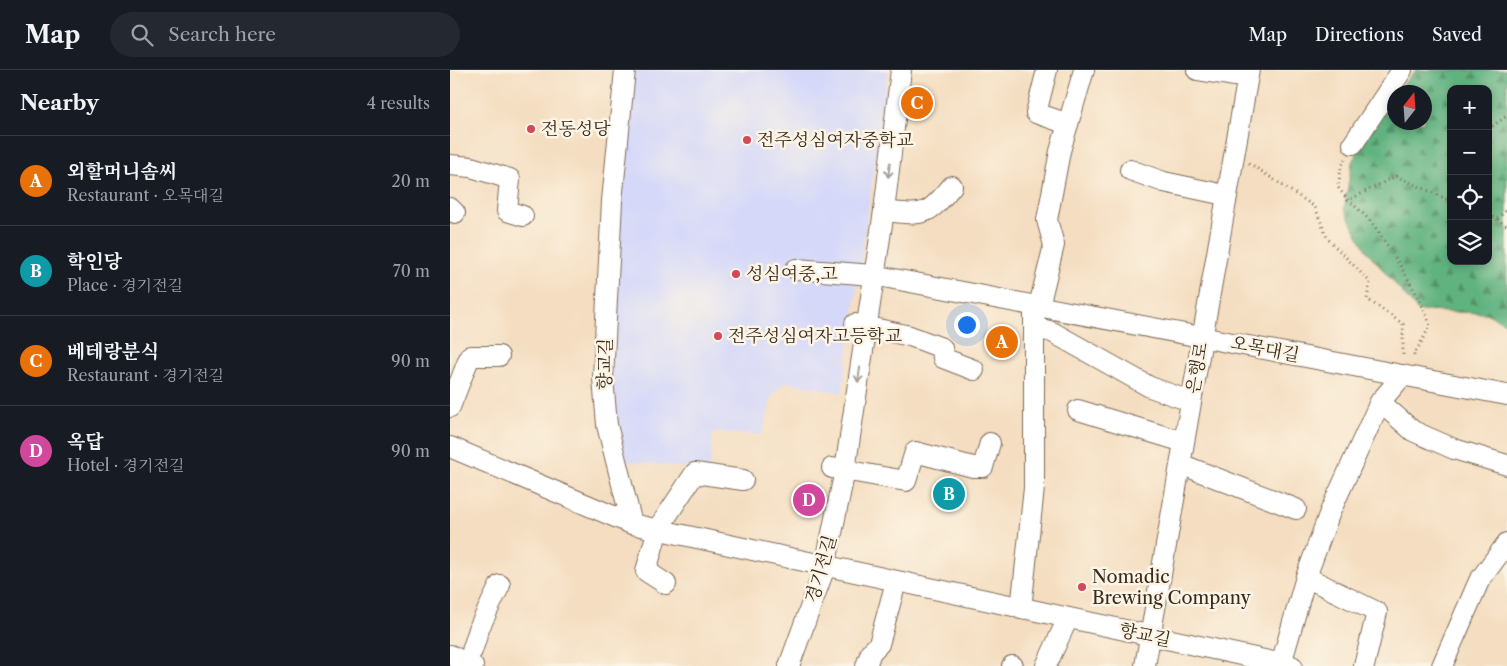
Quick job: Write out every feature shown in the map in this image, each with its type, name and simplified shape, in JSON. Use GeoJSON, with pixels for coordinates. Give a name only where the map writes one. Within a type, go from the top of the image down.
{"type":"FeatureCollection","features":[{"type":"Feature","properties":{"kind":"street","name":"향교길"},"geometry":{"type":"LineString","coordinates":[[624,70],[612,201],[603,378],[607,424],[632,524]]}},
{"type":"Feature","properties":{"kind":"street","name":"경기전길"},"geometry":{"type":"LineString","coordinates":[[789,666],[825,567],[860,326],[873,275],[884,211],[901,70]]}},
{"type":"Feature","properties":{"kind":"street"},"geometry":{"type":"LineString","coordinates":[[1047,70],[1036,113],[1068,124]]}},
{"type":"Feature","properties":{"kind":"street"},"geometry":{"type":"LineString","coordinates":[[1021,609],[1034,488],[1034,327],[1036,306],[1054,245],[1047,220],[1060,151],[1084,70]]}},
{"type":"Feature","properties":{"kind":"street","name":"은행로"},"geometry":{"type":"LineString","coordinates":[[1145,666],[1152,636],[1203,337],[1245,74],[1197,70]]}},
{"type":"Feature","properties":{"kind":"street"},"geometry":{"type":"LineString","coordinates":[[1352,144],[1397,72]]}},
{"type":"Feature","properties":{"kind":"street"},"geometry":{"type":"LineString","coordinates":[[450,165],[471,168],[510,179],[507,211],[523,216]]}},
{"type":"Feature","properties":{"kind":"street"},"geometry":{"type":"LineString","coordinates":[[1130,170],[1164,182],[1220,194]]}},
{"type":"Feature","properties":{"kind":"street"},"geometry":{"type":"LineString","coordinates":[[884,211],[917,214],[934,208],[952,186]]}},
{"type":"Feature","properties":{"kind":"street","name":"오목대길"},"geometry":{"type":"LineString","coordinates":[[796,269],[873,275],[1507,395]]}},
{"type":"Feature","properties":{"kind":"street"},"geometry":{"type":"LineString","coordinates":[[860,326],[910,336],[942,348],[943,358],[974,370]]}},
{"type":"Feature","properties":{"kind":"street","name":"은행로"},"geometry":{"type":"LineString","coordinates":[[1034,327],[1052,332],[1150,387],[1184,399]]}},
{"type":"Feature","properties":{"kind":"street"},"geometry":{"type":"LineString","coordinates":[[450,407],[470,356],[499,356]]}},
{"type":"Feature","properties":{"kind":"street"},"geometry":{"type":"LineString","coordinates":[[1403,375],[1380,402],[1413,430],[1454,449],[1507,465]]}},
{"type":"Feature","properties":{"kind":"street","name":"향교길"},"geometry":{"type":"LineString","coordinates":[[450,446],[632,524],[1286,665],[1306,577],[1330,512],[1380,402]]}},
{"type":"Feature","properties":{"kind":"street"},"geometry":{"type":"LineString","coordinates":[[1078,410],[1177,440]]}},
{"type":"Feature","properties":{"kind":"street"},"geometry":{"type":"LineString","coordinates":[[838,469],[906,481],[915,452],[973,467],[983,467],[990,443]]}},
{"type":"Feature","properties":{"kind":"street"},"geometry":{"type":"LineString","coordinates":[[1188,467],[1296,509]]}},
{"type":"Feature","properties":{"kind":"street"},"geometry":{"type":"LineString","coordinates":[[666,584],[646,570],[658,529],[695,473],[743,480]]}},
{"type":"Feature","properties":{"kind":"street"},"geometry":{"type":"LineString","coordinates":[[1442,666],[1479,581],[1507,543]]}},
{"type":"Feature","properties":{"kind":"street"},"geometry":{"type":"LineString","coordinates":[[1306,577],[1377,612],[1364,666]]}},
{"type":"Feature","properties":{"kind":"street"},"geometry":{"type":"LineString","coordinates":[[868,659],[879,644],[896,582]]}},
{"type":"Feature","properties":{"kind":"street"},"geometry":{"type":"LineString","coordinates":[[450,655],[473,659],[480,626],[500,585]]}},
{"type":"Feature","properties":{"kind":"street"},"geometry":{"type":"LineString","coordinates":[[1046,666],[1068,618]]}},
{"type":"Feature","properties":{"kind":"path"},"geometry":{"type":"LineString","coordinates":[[1492,126],[1507,116]]}},
{"type":"Feature","properties":{"kind":"path"},"geometry":{"type":"LineString","coordinates":[[1245,160],[1315,207],[1328,238],[1370,282],[1367,299],[1403,324],[1403,375]]}},
{"type":"Feature","properties":{"kind":"path"},"geometry":{"type":"LineString","coordinates":[[1341,168],[1338,187],[1347,201],[1371,222],[1426,309],[1430,326],[1403,375]]}},
{"type":"Feature","properties":{"kind":"path"},"geometry":{"type":"LineString","coordinates":[[1347,201],[1396,176],[1447,199]]}},
{"type":"Feature","properties":{"kind":"path"},"geometry":{"type":"LineString","coordinates":[[1496,219],[1507,209]]}},
{"type":"Feature","properties":{"kind":"path"},"geometry":{"type":"LineString","coordinates":[[1492,218],[1507,226]]}},
{"type":"Feature","properties":{"kind":"shaded area","name":"성심여중,고"},"geometry":{"type":"Polygon","coordinates":[[[632,70],[888,70],[842,393],[785,382],[772,396],[762,435],[713,432],[709,470],[624,461],[606,387],[632,70]]]}},
{"type":"Feature","properties":{"kind":"green space"},"geometry":{"type":"Polygon","coordinates":[[[1416,70],[1507,70],[1507,324],[1486,313],[1418,311],[1366,250],[1344,209],[1352,162],[1387,105],[1387,130],[1432,130],[1432,85],[1402,85],[1416,70]]]}},
{"type":"Feature","properties":{"kind":"place","name":"베테랑분식"},"geometry":{"type":"Point","coordinates":[917,103]}},
{"type":"Feature","properties":{"kind":"place","name":"전동성당"},"geometry":{"type":"Point","coordinates":[531,129]}},
{"type":"Feature","properties":{"kind":"place","name":"전주성심여자중학교"},"geometry":{"type":"Point","coordinates":[747,140]}},
{"type":"Feature","properties":{"kind":"place","name":"성심여중,고"},"geometry":{"type":"Point","coordinates":[736,274]}},
{"type":"Feature","properties":{"kind":"place","name":"전주성심여자고등학교"},"geometry":{"type":"Point","coordinates":[718,336]}},
{"type":"Feature","properties":{"kind":"place","name":"외할머니솜씨"},"geometry":{"type":"Point","coordinates":[1002,342]}},
{"type":"Feature","properties":{"kind":"place","name":"학인당"},"geometry":{"type":"Point","coordinates":[949,494]}},
{"type":"Feature","properties":{"kind":"place","name":"옥답"},"geometry":{"type":"Point","coordinates":[809,500]}},
{"type":"Feature","properties":{"kind":"place","name":"Nomadic Brewing Company"},"geometry":{"type":"Point","coordinates":[1082,587]}}]}
